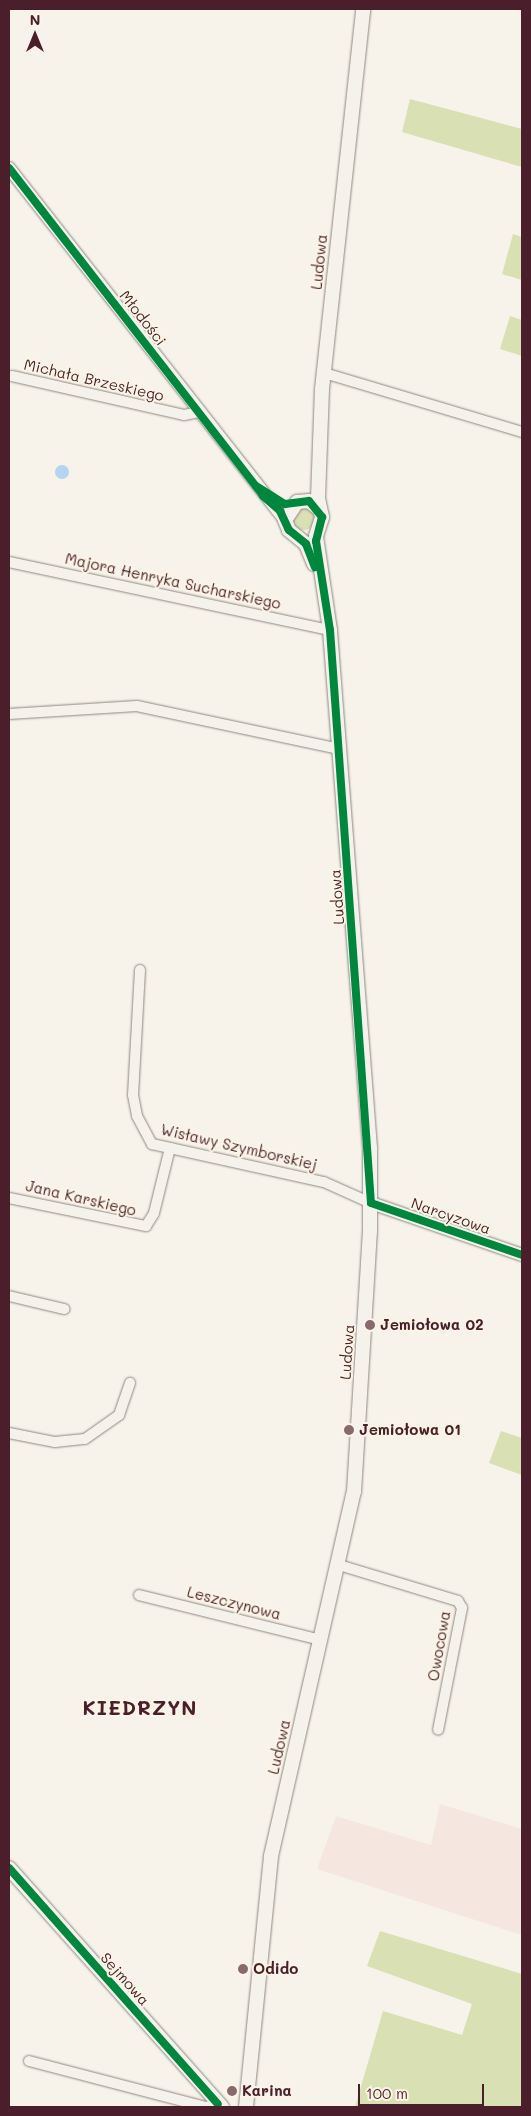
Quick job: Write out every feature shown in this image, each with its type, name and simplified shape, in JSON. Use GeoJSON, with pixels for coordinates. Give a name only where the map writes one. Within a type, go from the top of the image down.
{"type":"FeatureCollection","features":[{"type":"Feature","properties":{"kind":"main road","name":"Ludowa"},"geometry":{"type":"LineString","coordinates":[[246,2107],[271,1856],[339,1565],[354,1492],[371,1203],[340,749],[330,630],[316,532],[321,525],[319,509],[324,373],[363,9]]}},
{"type":"Feature","properties":{"kind":"main road"},"geometry":{"type":"LineString","coordinates":[[285,520],[320,474]]}},
{"type":"Feature","properties":{"kind":"main road"},"geometry":{"type":"LineString","coordinates":[[297,502],[319,509]]}},
{"type":"Feature","properties":{"kind":"main road","name":"Ludowa"},"geometry":{"type":"LineString","coordinates":[[285,520],[297,536],[306,544],[325,590]]}},
{"type":"Feature","properties":{"kind":"main road"},"geometry":{"type":"LineString","coordinates":[[297,536],[316,532]]}},
{"type":"Feature","properties":{"kind":"main road","name":"Sejmowa"},"geometry":{"type":"LineString","coordinates":[[9,1868],[220,2105]]}},
{"type":"Feature","properties":{"kind":"street","name":"Młodości"},"geometry":{"type":"LineString","coordinates":[[9,168],[256,486],[285,520]]}},
{"type":"Feature","properties":{"kind":"street"},"geometry":{"type":"LineString","coordinates":[[324,373],[522,432]]}},
{"type":"Feature","properties":{"kind":"street","name":"Michała Brzeskiego"},"geometry":{"type":"LineString","coordinates":[[12,376],[184,415],[199,412]]}},
{"type":"Feature","properties":{"kind":"street","name":"Młodości"},"geometry":{"type":"LineString","coordinates":[[256,486],[278,501],[297,502]]}},
{"type":"Feature","properties":{"kind":"street","name":"Majora Henryka Sucharskiego"},"geometry":{"type":"LineString","coordinates":[[9,562],[330,630]]}},
{"type":"Feature","properties":{"kind":"street"},"geometry":{"type":"LineString","coordinates":[[9,714],[112,707],[143,707],[340,749]]}},
{"type":"Feature","properties":{"kind":"street","name":"Wisławy Szymborskiej"},"geometry":{"type":"LineString","coordinates":[[140,970],[134,1107],[152,1144],[324,1182],[371,1203]]}},
{"type":"Feature","properties":{"kind":"street","name":"Jana Karskiego"},"geometry":{"type":"LineString","coordinates":[[9,1198],[146,1226],[154,1213],[170,1148]]}},
{"type":"Feature","properties":{"kind":"street","name":"Narcyzowa"},"geometry":{"type":"LineString","coordinates":[[371,1203],[522,1255]]}},
{"type":"Feature","properties":{"kind":"street"},"geometry":{"type":"LineString","coordinates":[[9,1296],[64,1309]]}},
{"type":"Feature","properties":{"kind":"street"},"geometry":{"type":"LineString","coordinates":[[9,1433],[55,1442],[85,1439],[120,1415],[130,1383]]}},
{"type":"Feature","properties":{"kind":"street","name":"Owocowa"},"geometry":{"type":"LineString","coordinates":[[339,1565],[458,1602],[462,1608],[438,1730]]}},
{"type":"Feature","properties":{"kind":"street","name":"Leszczynowa"},"geometry":{"type":"LineString","coordinates":[[139,1594],[321,1640]]}},
{"type":"Feature","properties":{"kind":"street","name":"Sejmowa"},"geometry":{"type":"LineString","coordinates":[[28,2061],[205,2107],[220,2105]]}},
{"type":"Feature","properties":{"kind":"shaded area"},"geometry":{"type":"Polygon","coordinates":[[[440,1804],[522,1829],[522,1935],[317,1869],[336,1816],[431,1845],[440,1804]]]}},
{"type":"Feature","properties":{"kind":"green space"},"geometry":{"type":"Polygon","coordinates":[[[410,99],[522,129],[522,167],[402,132],[410,99]]]}},
{"type":"Feature","properties":{"kind":"green space"},"geometry":{"type":"Polygon","coordinates":[[[513,234],[522,237],[522,280],[502,274],[513,234]]]}},
{"type":"Feature","properties":{"kind":"green space"},"geometry":{"type":"Polygon","coordinates":[[[510,316],[522,320],[522,356],[500,349],[510,316]]]}},
{"type":"Feature","properties":{"kind":"green space"},"geometry":{"type":"Polygon","coordinates":[[[300,508],[308,508],[315,515],[315,523],[308,530],[300,530],[293,523],[293,515],[300,508]]]}},
{"type":"Feature","properties":{"kind":"green space"},"geometry":{"type":"Polygon","coordinates":[[[501,1431],[522,1438],[522,1475],[489,1463],[501,1431]]]}},
{"type":"Feature","properties":{"kind":"green space"},"geometry":{"type":"Polygon","coordinates":[[[380,1931],[522,1974],[522,2107],[355,2107],[383,2011],[462,2035],[472,2004],[367,1966],[380,1931]]]}},
{"type":"Feature","properties":{"kind":"water"},"geometry":{"type":"Polygon","coordinates":[[[62,465],[67,467],[69,472],[67,477],[62,479],[57,477],[55,472],[57,467],[62,465]]]}},
{"type":"Feature","properties":{"kind":"cycle path"},"geometry":{"type":"LineString","coordinates":[[9,168],[263,496],[280,511],[289,530],[306,544],[315,567]]}},
{"type":"Feature","properties":{"kind":"cycle path"},"geometry":{"type":"LineString","coordinates":[[256,486],[285,504],[309,501],[322,517],[316,541],[330,630],[371,1203],[522,1255]]}},
{"type":"Feature","properties":{"kind":"cycle path"},"geometry":{"type":"LineString","coordinates":[[9,1868],[218,2104]]}},
{"type":"Feature","properties":{"kind":"place","name":"Jemiołowa 02"},"geometry":{"type":"Point","coordinates":[370,1325]}},
{"type":"Feature","properties":{"kind":"place","name":"Jemiołowa 01"},"geometry":{"type":"Point","coordinates":[349,1430]}},
{"type":"Feature","properties":{"kind":"place","name":"Odido"},"geometry":{"type":"Point","coordinates":[243,1969]}},
{"type":"Feature","properties":{"kind":"place","name":"Karina"},"geometry":{"type":"Point","coordinates":[232,2091]}},
{"type":"Feature","properties":{"kind":"district","name":"KIEDRZYN"},"geometry":{"type":"Point","coordinates":[140,1707]}}]}
